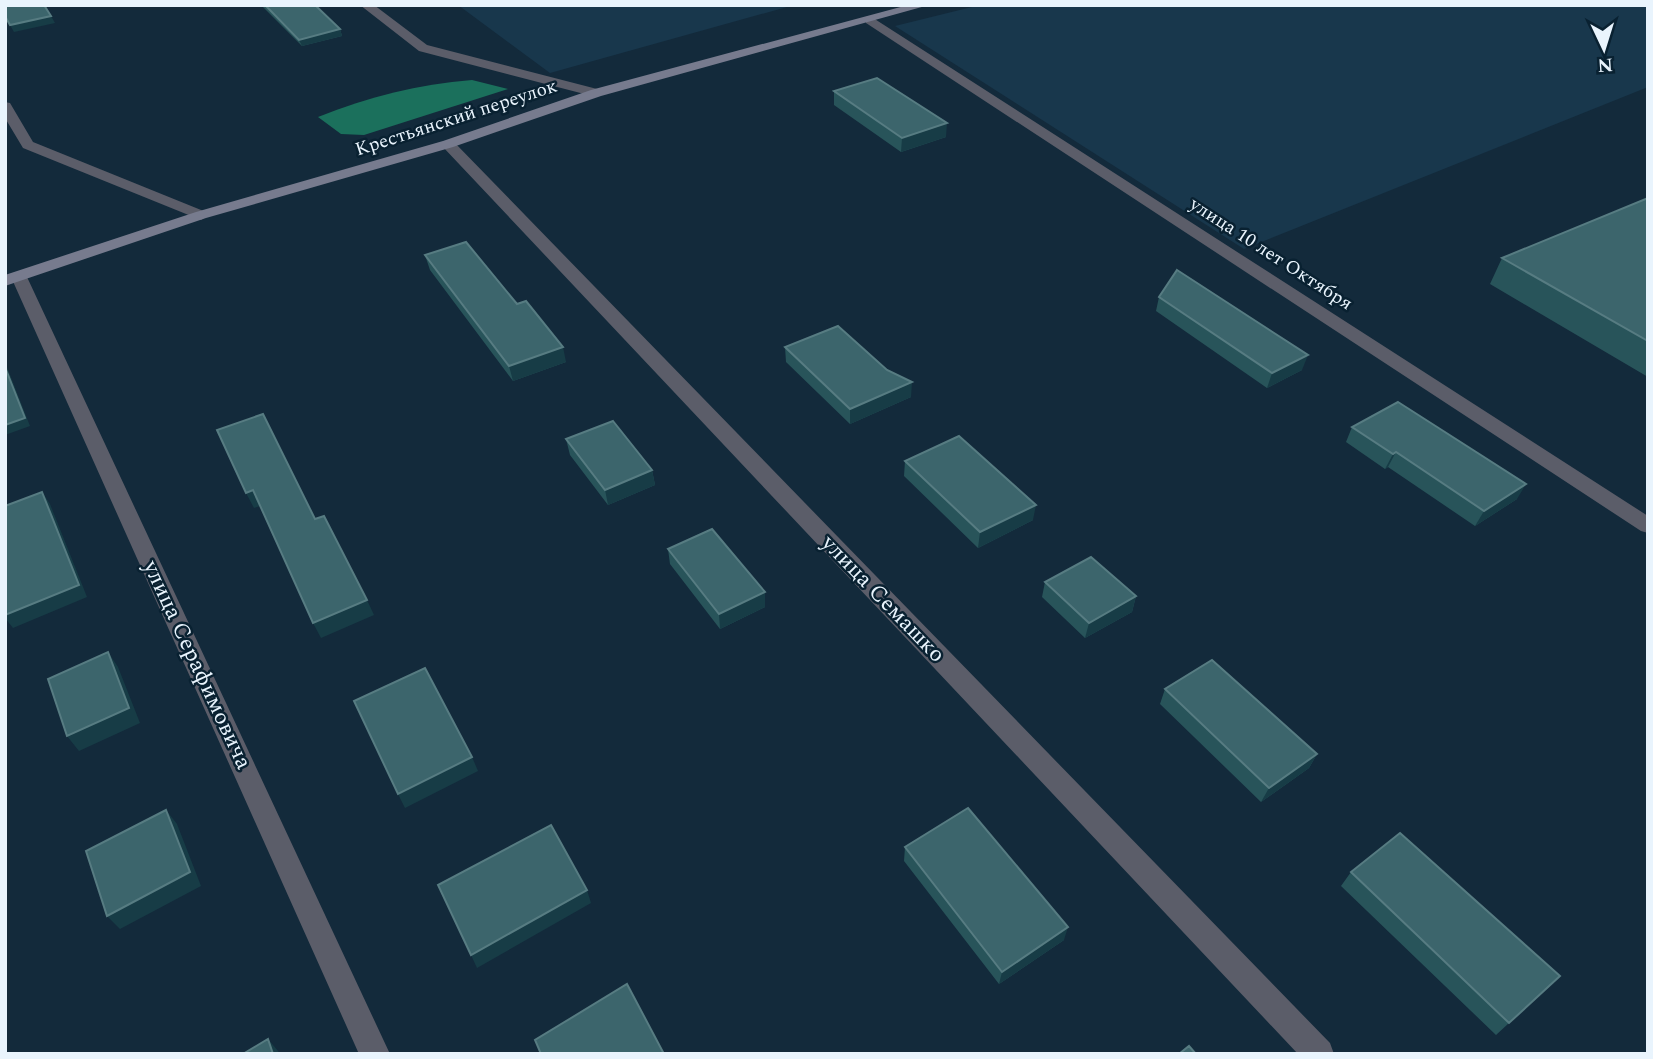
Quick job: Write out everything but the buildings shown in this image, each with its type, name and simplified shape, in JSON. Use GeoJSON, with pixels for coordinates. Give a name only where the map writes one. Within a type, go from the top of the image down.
{"type":"FeatureCollection","features":[{"type":"Feature","properties":{"kind":"street"},"geometry":{"type":"LineString","coordinates":[[366,5],[423,48],[596,93]]}},
{"type":"Feature","properties":{"kind":"street","name":"Крестьянский переулок"},"geometry":{"type":"LineString","coordinates":[[12,279],[201,215],[448,144],[596,93],[923,5]]}},
{"type":"Feature","properties":{"kind":"street","name":"улица 10 лет Октября"},"geometry":{"type":"LineString","coordinates":[[870,20],[1648,526]]}},
{"type":"Feature","properties":{"kind":"street"},"geometry":{"type":"LineString","coordinates":[[5,106],[28,145],[201,215]]}},
{"type":"Feature","properties":{"kind":"street","name":"улица Семашко"},"geometry":{"type":"LineString","coordinates":[[448,144],[1319,1054]]}},
{"type":"Feature","properties":{"kind":"street","name":"улица Серафимовича"},"geometry":{"type":"LineString","coordinates":[[12,279],[375,1054]]}},
{"type":"Feature","properties":{"kind":"shaded area"},"geometry":{"type":"Polygon","coordinates":[[[458,5],[794,5],[550,73],[458,5]]]}},
{"type":"Feature","properties":{"kind":"shaded area"},"geometry":{"type":"Polygon","coordinates":[[[980,5],[1648,5],[1648,87],[1244,249],[895,26],[980,5]]]}},
{"type":"Feature","properties":{"kind":"shaded area"},"geometry":{"type":"Polygon","coordinates":[[[472,80],[508,89],[364,135],[341,134],[318,117],[394,92],[472,80]]]}}]}
